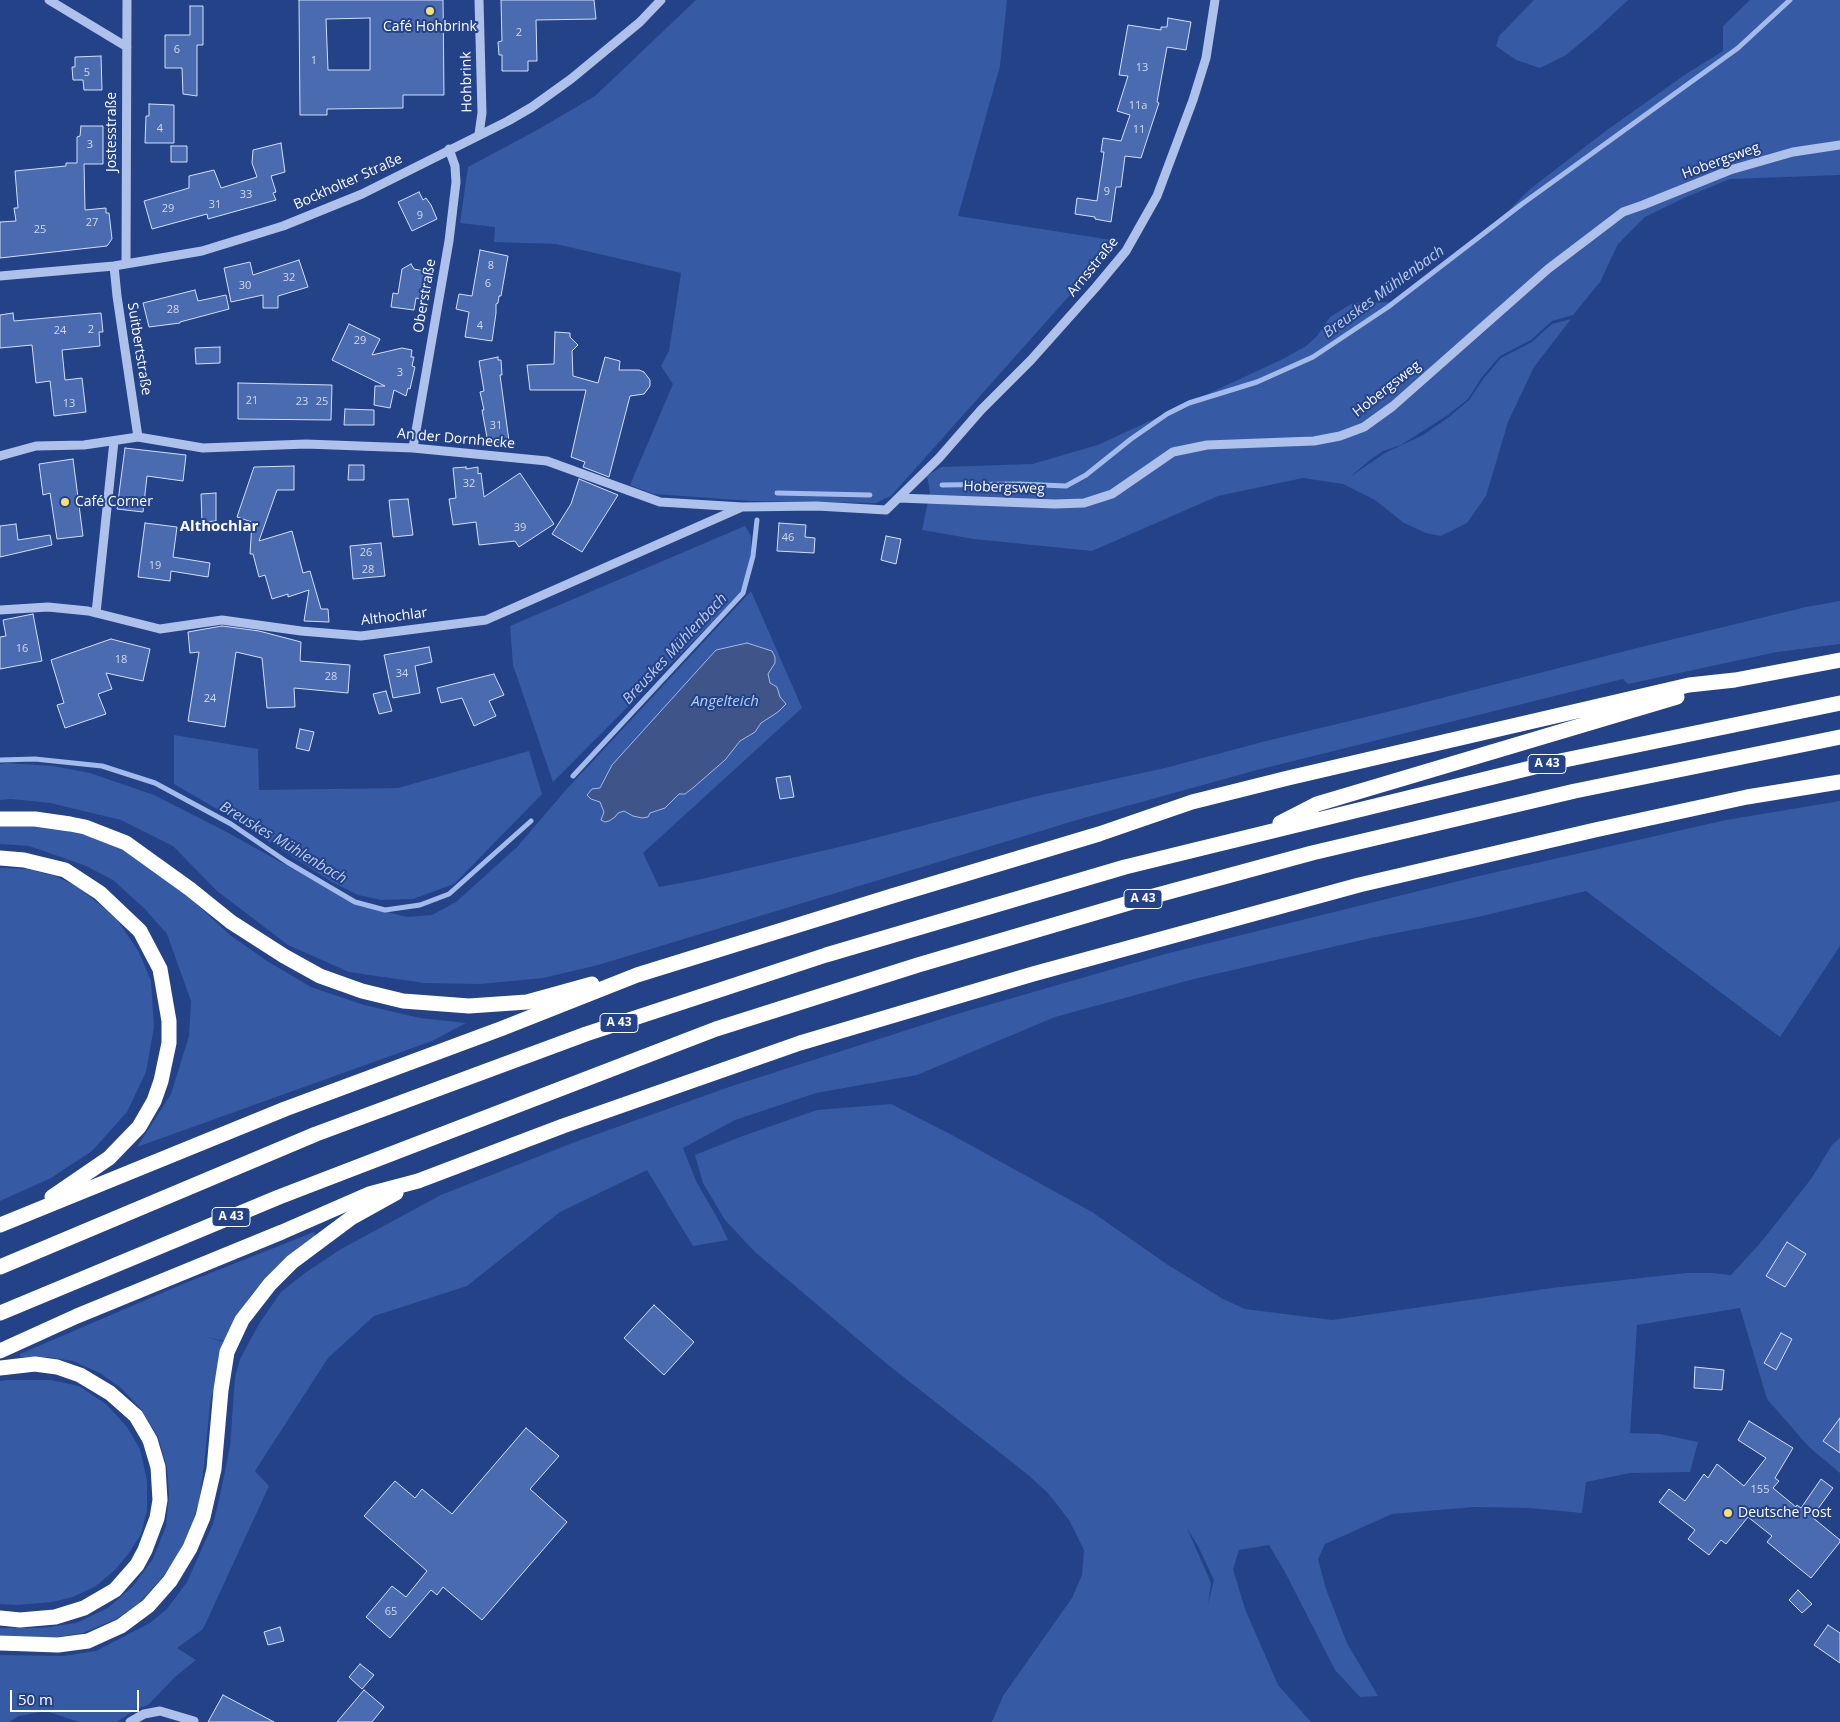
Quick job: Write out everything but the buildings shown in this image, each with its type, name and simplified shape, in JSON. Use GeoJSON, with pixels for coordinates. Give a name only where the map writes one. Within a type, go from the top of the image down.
{"type":"FeatureCollection","features":[{"type":"Feature","properties":{"kind":"highway"},"geometry":{"type":"LineString","coordinates":[[4,1224],[285,1109],[503,1028],[637,975],[1099,834],[1192,802],[1689,685],[1735,680],[1840,660]]}},
{"type":"Feature","properties":{"kind":"highway"},"geometry":{"type":"LineString","coordinates":[[1256,835],[1317,804],[1735,680]]}},
{"type":"Feature","properties":{"kind":"highway","name":"A 43"},"geometry":{"type":"LineString","coordinates":[[0,1267],[316,1134],[586,1034],[826,955],[1125,867],[1555,762],[1840,703]]}},
{"type":"Feature","properties":{"kind":"highway","name":"A 43"},"geometry":{"type":"LineString","coordinates":[[0,1313],[279,1197],[716,1029],[908,968],[1139,900],[1312,853],[1575,791],[1840,737]]}},
{"type":"Feature","properties":{"kind":"highway"},"geometry":{"type":"LineString","coordinates":[[0,1351],[85,1312],[282,1232],[368,1194],[418,1181],[563,1126],[800,1043],[1033,974],[1359,885],[1737,799],[1840,782]]}},
{"type":"Feature","properties":{"kind":"highway"},"geometry":{"type":"LineString","coordinates":[[0,819],[35,819],[70,824],[85,827],[126,843],[176,878],[231,922],[284,956],[331,981],[382,996],[424,1004],[469,1006],[526,1002],[604,981],[637,975]]}},
{"type":"Feature","properties":{"kind":"highway"},"geometry":{"type":"LineString","coordinates":[[0,858],[24,860],[65,870],[100,893],[140,931],[160,969],[170,1021],[169,1043],[162,1081],[154,1101],[139,1127],[109,1158],[61,1191],[4,1224]]}},
{"type":"Feature","properties":{"kind":"highway"},"geometry":{"type":"LineString","coordinates":[[0,1643],[58,1645],[88,1641],[121,1626],[148,1606],[170,1581],[190,1548],[203,1517],[214,1469],[221,1390],[227,1352],[242,1320],[270,1284],[292,1262],[351,1218],[418,1181]]}},
{"type":"Feature","properties":{"kind":"highway"},"geometry":{"type":"LineString","coordinates":[[0,1368],[35,1364],[57,1367],[80,1375],[110,1393],[136,1416],[150,1440],[158,1467],[160,1500],[157,1518],[145,1550],[137,1565],[116,1590],[84,1608],[55,1617],[20,1620],[0,1618]]}},
{"type":"Feature","properties":{"kind":"street"},"geometry":{"type":"LineString","coordinates":[[49,0],[127,46]]}},
{"type":"Feature","properties":{"kind":"street","name":"Jostesstraße"},"geometry":{"type":"LineString","coordinates":[[126,264],[127,0]]}},
{"type":"Feature","properties":{"kind":"street","name":"Hohbrink"},"geometry":{"type":"LineString","coordinates":[[479,0],[482,113],[479,134]]}},
{"type":"Feature","properties":{"kind":"street","name":"Bockholter Straße"},"geometry":{"type":"LineString","coordinates":[[0,276],[114,266],[202,252],[283,226],[362,194],[508,121],[532,107],[571,79],[640,22],[661,0]]}},
{"type":"Feature","properties":{"kind":"street","name":"Arnsstraße"},"geometry":{"type":"LineString","coordinates":[[900,498],[981,410],[1031,360],[1126,252],[1157,196],[1194,100],[1206,58],[1215,0]]}},
{"type":"Feature","properties":{"kind":"street","name":"Hobergsweg"},"geometry":{"type":"LineString","coordinates":[[900,498],[1046,504],[1084,503],[1112,494],[1173,452],[1206,445],[1314,441],[1340,436],[1364,427],[1393,406],[1548,269],[1623,212],[1730,170],[1793,152],[1840,145]]}},
{"type":"Feature","properties":{"kind":"street","name":"Oberstraße"},"geometry":{"type":"LineString","coordinates":[[413,448],[449,240],[456,182],[455,166],[449,149]]}},
{"type":"Feature","properties":{"kind":"street","name":"Suitbertstraße"},"geometry":{"type":"LineString","coordinates":[[114,266],[138,437]]}},
{"type":"Feature","properties":{"kind":"street","name":"An der Dornhecke"},"geometry":{"type":"LineString","coordinates":[[0,456],[36,446],[84,445],[138,437],[203,448],[306,444],[413,448],[548,461],[660,502],[742,507],[817,506],[886,510],[900,498]]}},
{"type":"Feature","properties":{"kind":"street"},"geometry":{"type":"LineString","coordinates":[[96,613],[114,441]]}},
{"type":"Feature","properties":{"kind":"street","name":"Althochlar"},"geometry":{"type":"LineString","coordinates":[[0,610],[48,607],[96,613],[160,629],[222,620],[301,631],[361,636],[486,620],[742,507]]}},
{"type":"Feature","properties":{"kind":"street"},"geometry":{"type":"LineString","coordinates":[[130,1722],[144,1714],[160,1711],[194,1721]]}},
{"type":"Feature","properties":{"kind":"shaded area"},"geometry":{"type":"Polygon","coordinates":[[[696,0],[1007,0],[1000,66],[958,216],[1118,241],[891,496],[876,503],[752,501],[654,494],[630,485],[673,384],[661,366],[669,351],[681,273],[556,244],[494,242],[495,227],[460,223],[468,167],[595,96],[696,0]]]}},
{"type":"Feature","properties":{"kind":"shaded area"},"geometry":{"type":"Polygon","coordinates":[[[1534,0],[1628,0],[1566,55],[1540,68],[1516,60],[1496,46],[1499,36],[1534,0]]]}},
{"type":"Feature","properties":{"kind":"shaded area"},"geometry":{"type":"Polygon","coordinates":[[[1750,0],[1840,0],[1840,175],[1730,179],[1645,217],[1618,244],[1600,282],[1573,315],[1552,321],[1531,340],[1500,356],[1482,377],[1468,399],[1448,415],[1401,445],[1383,451],[1350,477],[1385,453],[1423,435],[1449,417],[1469,400],[1501,358],[1532,342],[1552,324],[1571,319],[1534,367],[1508,422],[1486,496],[1467,523],[1441,536],[1426,533],[1404,523],[1375,500],[1343,484],[1303,478],[1218,496],[1092,551],[974,539],[922,530],[930,492],[927,476],[941,467],[1032,464],[1098,445],[1285,358],[1306,346],[1317,336],[1330,317],[1353,303],[1392,302],[1450,259],[1508,211],[1530,189],[1607,130],[1686,74],[1723,51],[1723,26],[1750,0]]]}},
{"type":"Feature","properties":{"kind":"shaded area"},"geometry":{"type":"Polygon","coordinates":[[[745,526],[751,536],[751,552],[747,576],[740,594],[553,782],[513,665],[510,626],[745,526]]]}},
{"type":"Feature","properties":{"kind":"shaded area"},"geometry":{"type":"Polygon","coordinates":[[[751,591],[802,708],[643,853],[659,887],[702,879],[856,843],[1037,796],[1165,768],[1266,741],[1806,607],[1840,601],[1840,644],[1777,652],[1628,684],[1623,679],[1257,770],[1087,817],[598,965],[543,978],[480,984],[424,983],[349,972],[288,945],[217,891],[173,846],[121,820],[50,803],[11,799],[0,800],[0,764],[53,766],[90,773],[154,795],[223,830],[356,904],[407,917],[432,915],[456,902],[517,847],[565,791],[751,591]]]}},
{"type":"Feature","properties":{"kind":"shaded area"},"geometry":{"type":"Polygon","coordinates":[[[174,735],[258,749],[259,790],[398,788],[529,751],[542,794],[454,884],[413,899],[381,900],[358,895],[332,882],[229,816],[174,784],[174,735]]]}},
{"type":"Feature","properties":{"kind":"shaded area"},"geometry":{"type":"Polygon","coordinates":[[[1840,801],[1840,946],[1780,1037],[1586,891],[1478,917],[1371,938],[1194,979],[1055,1017],[917,1075],[816,1093],[735,1120],[683,1148],[696,1181],[728,1240],[693,1246],[647,1170],[560,1212],[467,1286],[374,1316],[328,1358],[255,1471],[269,1486],[203,1629],[177,1648],[196,1660],[175,1677],[148,1705],[136,1709],[117,1722],[79,1722],[46,1711],[19,1716],[9,1722],[0,1722],[0,1655],[63,1656],[96,1651],[150,1623],[167,1609],[187,1582],[213,1524],[220,1496],[230,1446],[235,1378],[240,1359],[259,1324],[281,1292],[341,1249],[441,1195],[575,1142],[729,1087],[957,1014],[1165,954],[1479,876],[1726,820],[1840,801]]]}},
{"type":"Feature","properties":{"kind":"shaded area"},"geometry":{"type":"Polygon","coordinates":[[[37,824],[89,836],[127,852],[188,896],[230,935],[267,961],[311,987],[364,1005],[420,1018],[466,1023],[432,1041],[137,1147],[171,1094],[189,1036],[191,1001],[167,934],[144,908],[113,880],[84,865],[29,846],[0,844],[0,825],[37,824]]]}},
{"type":"Feature","properties":{"kind":"shaded area"},"geometry":{"type":"Polygon","coordinates":[[[0,868],[28,869],[55,876],[78,887],[116,918],[139,952],[151,981],[154,1027],[146,1072],[127,1112],[92,1151],[51,1178],[0,1201],[0,868]]]}},
{"type":"Feature","properties":{"kind":"shaded area"},"geometry":{"type":"Polygon","coordinates":[[[891,1104],[952,1135],[1092,1212],[1168,1265],[1223,1299],[1245,1309],[1332,1320],[1552,1288],[1686,1273],[1731,1275],[1762,1241],[1811,1179],[1832,1145],[1840,1138],[1840,1473],[1809,1447],[1767,1399],[1740,1308],[1637,1325],[1630,1433],[1660,1434],[1698,1442],[1690,1472],[1630,1473],[1586,1482],[1582,1513],[1529,1508],[1474,1507],[1392,1514],[1325,1544],[1318,1559],[1326,1589],[1347,1643],[1378,1696],[1360,1697],[1335,1670],[1285,1572],[1269,1545],[1239,1550],[1233,1569],[1245,1609],[1278,1685],[1311,1722],[992,1722],[1003,1696],[1072,1598],[1082,1575],[1084,1550],[1069,1520],[1048,1493],[1027,1474],[887,1364],[755,1252],[725,1220],[703,1183],[695,1155],[817,1110],[891,1104]],[[1187,1528],[1211,1583],[1208,1604],[1214,1580],[1187,1528]]]}},
{"type":"Feature","properties":{"kind":"shaded area"},"geometry":{"type":"Polygon","coordinates":[[[314,1232],[315,1236],[276,1267],[251,1295],[234,1322],[225,1341],[206,1337],[224,1342],[210,1404],[199,1501],[191,1528],[177,1556],[161,1579],[138,1604],[116,1619],[83,1633],[51,1638],[0,1635],[0,1628],[42,1628],[76,1623],[108,1608],[133,1586],[153,1559],[166,1526],[169,1496],[167,1467],[158,1437],[141,1409],[121,1388],[100,1373],[73,1361],[48,1357],[20,1357],[20,1354],[183,1284],[314,1232]]]}},
{"type":"Feature","properties":{"kind":"shaded area"},"geometry":{"type":"Polygon","coordinates":[[[51,1380],[79,1386],[106,1404],[127,1427],[140,1449],[147,1480],[147,1510],[141,1534],[115,1570],[96,1586],[73,1597],[52,1602],[17,1605],[0,1604],[0,1381],[51,1380]]]}},
{"type":"Feature","properties":{"kind":"water","name":"Angelteich"},"geometry":{"type":"Polygon","coordinates":[[[747,643],[772,651],[775,663],[768,674],[770,683],[777,687],[780,697],[786,704],[778,712],[761,723],[755,732],[740,741],[725,760],[694,787],[685,794],[679,794],[665,808],[650,813],[648,817],[633,816],[624,811],[618,813],[609,821],[601,820],[604,812],[600,802],[591,799],[587,795],[592,789],[600,788],[612,765],[716,650],[747,643]]]}},
{"type":"Feature","properties":{"kind":"waterway","name":"Breuskes Mühlenbach"},"geometry":{"type":"LineString","coordinates":[[942,485],[1019,484],[1066,486],[1086,475],[1131,439],[1167,414],[1189,403],[1257,382],[1313,357],[1388,307],[1522,204],[1738,48],[1790,0]]}},
{"type":"Feature","properties":{"kind":"waterway","name":"Breuskes Mühlenbach"},"geometry":{"type":"LineString","coordinates":[[777,493],[870,495]]}},
{"type":"Feature","properties":{"kind":"waterway","name":"Breuskes Mühlenbach"},"geometry":{"type":"LineString","coordinates":[[573,776],[743,593],[753,556],[757,520]]}},
{"type":"Feature","properties":{"kind":"waterway","name":"Breuskes Mühlenbach"},"geometry":{"type":"LineString","coordinates":[[0,760],[35,759],[102,766],[155,783],[231,824],[287,862],[355,902],[385,910],[420,905],[449,894],[531,821]]}},
{"type":"Feature","properties":{"kind":"place","name":"Café Hohbrink"},"geometry":{"type":"Point","coordinates":[430,11]}},
{"type":"Feature","properties":{"kind":"place","name":"Café Corner"},"geometry":{"type":"Point","coordinates":[65,502]}},
{"type":"Feature","properties":{"kind":"place","name":"Deutsche Post"},"geometry":{"type":"Point","coordinates":[1728,1513]}},
{"type":"Feature","properties":{"kind":"district","name":"Althochlar"},"geometry":{"type":"Point","coordinates":[219,527]}}]}
